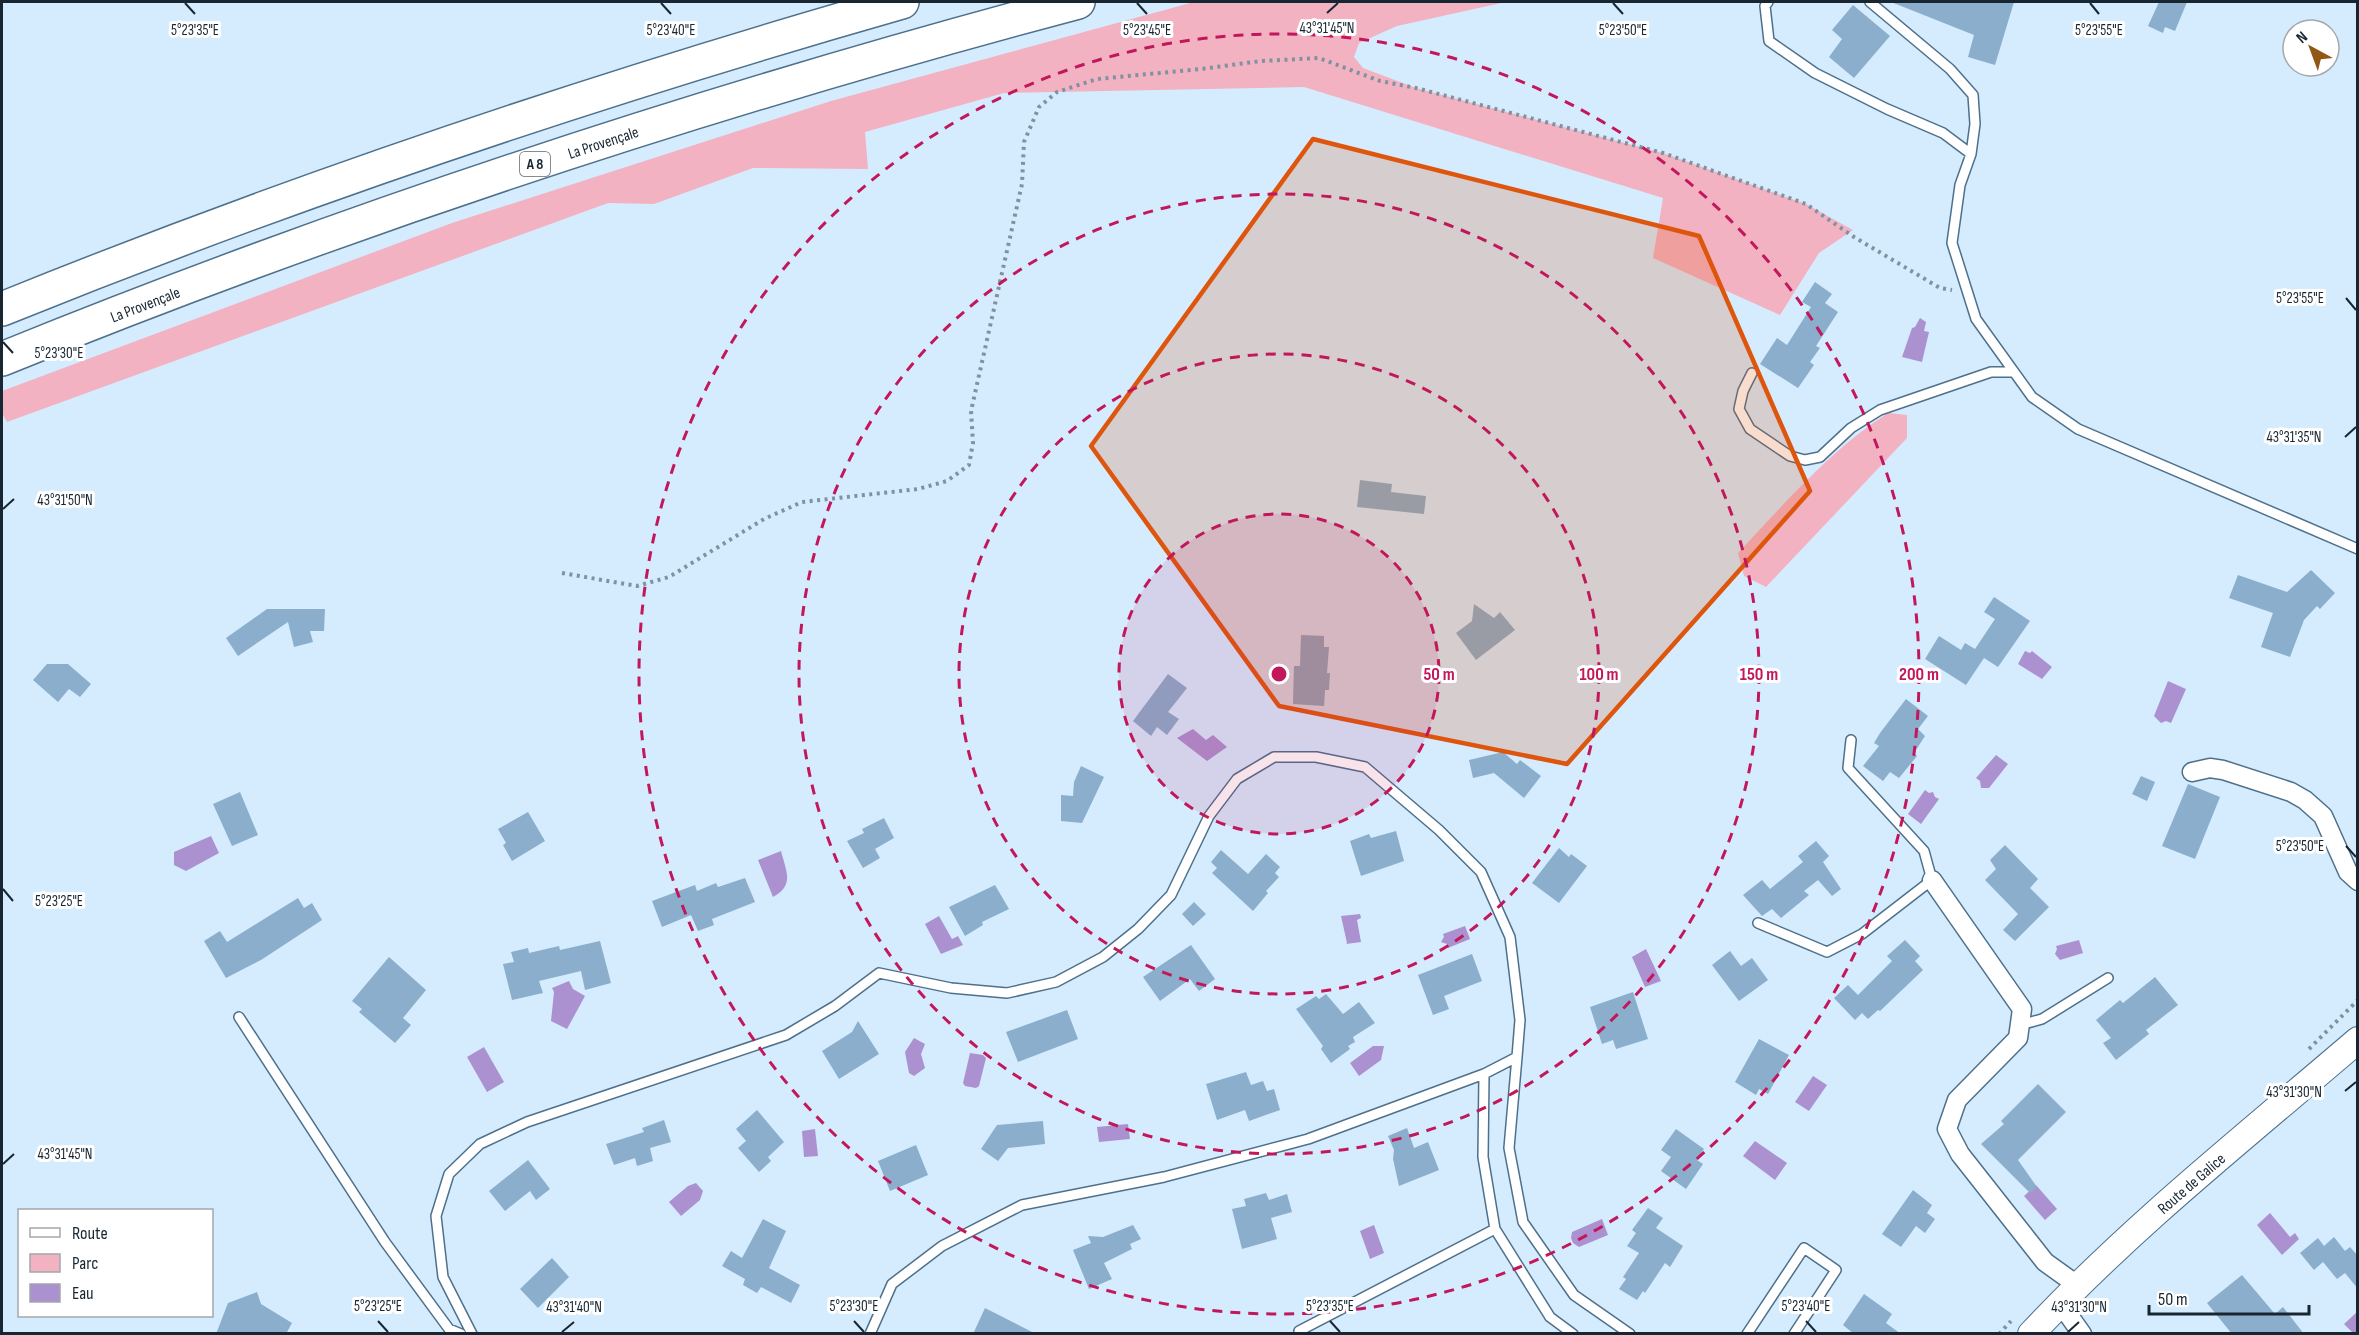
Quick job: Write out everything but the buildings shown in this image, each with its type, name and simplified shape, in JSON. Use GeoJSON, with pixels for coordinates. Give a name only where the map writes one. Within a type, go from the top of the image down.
{"type":"FeatureCollection","features":[{"type":"Feature","properties":{"kind":"highway"},"geometry":{"type":"LineString","coordinates":[[2,309],[297,196],[484,131],[685,66],[902,2]]}},
{"type":"Feature","properties":{"kind":"highway","name":"La Provençale"},"geometry":{"type":"LineString","coordinates":[[2,359],[318,238],[507,173],[862,61],[1078,2]]}},
{"type":"Feature","properties":{"kind":"main road","name":"Route de Galice"},"geometry":{"type":"LineString","coordinates":[[2031,1334],[2068,1294],[2129,1236],[2358,1041]]}},
{"type":"Feature","properties":{"kind":"street"},"geometry":{"type":"LineString","coordinates":[[2192,772],[2210,768],[2223,771],[2291,792],[2305,800],[2323,816],[2348,872],[2358,881]]}},
{"type":"Feature","properties":{"kind":"street"},"geometry":{"type":"LineString","coordinates":[[1932,880],[2022,1009],[2018,1038],[1957,1100],[1947,1129],[1960,1154],[2068,1294],[2082,1334]]}},
{"type":"Feature","properties":{"kind":"lane"},"geometry":{"type":"LineString","coordinates":[[1768,2],[1765,6],[1769,41],[1815,73],[1887,109],[1943,133],[1971,154]]}},
{"type":"Feature","properties":{"kind":"lane"},"geometry":{"type":"LineString","coordinates":[[1870,2],[1950,69],[1973,94],[1975,124],[1971,154],[1960,185],[1952,243],[1976,319],[2032,397],[2078,429],[2358,549]]}},
{"type":"Feature","properties":{"kind":"lane"},"geometry":{"type":"LineString","coordinates":[[1752,373],[1743,392],[1739,409],[1750,429],[1790,456],[1805,460],[1820,457],[1851,428],[1880,410],[1991,372],[2014,372]]}},
{"type":"Feature","properties":{"kind":"lane"},"geometry":{"type":"LineString","coordinates":[[1758,923],[1827,952],[1862,934],[1932,880],[1924,851],[1848,768],[1851,740]]}},
{"type":"Feature","properties":{"kind":"lane"},"geometry":{"type":"LineString","coordinates":[[472,1334],[443,1277],[436,1216],[449,1174],[480,1144],[526,1122],[786,1035],[835,1006],[879,973],[951,988],[1007,993],[1056,982],[1103,957],[1138,929],[1171,895],[1209,816],[1237,779],[1274,757],[1316,757],[1365,767],[1439,830],[1481,872],[1510,937],[1520,1020],[1509,1148],[1523,1222],[1575,1295],[1630,1334]]}},
{"type":"Feature","properties":{"kind":"lane"},"geometry":{"type":"LineString","coordinates":[[2020,1025],[2042,1019],[2108,978]]}},
{"type":"Feature","properties":{"kind":"lane"},"geometry":{"type":"LineString","coordinates":[[239,1017],[385,1242],[449,1329],[460,1334]]}},
{"type":"Feature","properties":{"kind":"lane"},"geometry":{"type":"LineString","coordinates":[[870,1334],[892,1284],[942,1246],[1022,1205],[1164,1177],[1308,1139],[1484,1074],[1517,1058]]}},
{"type":"Feature","properties":{"kind":"lane"},"geometry":{"type":"LineString","coordinates":[[1484,1074],[1483,1157],[1495,1229],[1550,1317],[1573,1334]]}},
{"type":"Feature","properties":{"kind":"lane"},"geometry":{"type":"LineString","coordinates":[[1299,1331],[1495,1229]]}},
{"type":"Feature","properties":{"kind":"lane"},"geometry":{"type":"LineString","coordinates":[[1747,1334],[1804,1248],[1836,1270],[1794,1334]]}},
{"type":"Feature","properties":{"kind":"path"},"geometry":{"type":"LineString","coordinates":[[562,573],[637,586],[669,577],[764,519],[802,502],[918,489],[947,481],[969,465],[973,443],[971,411],[1022,184],[1024,142],[1039,107],[1057,92],[1096,79],[1261,61],[1319,58],[1380,81],[1427,90],[1663,153],[1795,200],[1806,204],[1854,237],[1940,288],[1968,293]]}},
{"type":"Feature","properties":{"kind":"highlighted area"},"geometry":{"type":"Polygon","coordinates":[[[1313,139],[1699,236],[1810,491],[1567,764],[1279,706],[1091,446],[1313,139]]]}},
{"type":"Feature","properties":{"kind":"green space"},"geometry":{"type":"Polygon","coordinates":[[[1194,2],[1506,2],[1397,26],[1359,43],[1354,57],[1363,68],[1416,88],[1663,153],[1806,204],[1853,230],[1819,253],[1780,315],[1653,258],[1663,198],[1304,87],[1004,93],[865,132],[868,169],[753,168],[654,204],[608,203],[7,422],[2,413],[2,391],[452,223],[831,101],[1194,2]]]}},
{"type":"Feature","properties":{"kind":"green space"},"geometry":{"type":"Polygon","coordinates":[[[1888,413],[1907,415],[1907,438],[1766,587],[1744,576],[1738,553],[1827,460],[1888,413]]]}},
{"type":"Feature","properties":{"kind":"water"},"geometry":{"type":"Polygon","coordinates":[[[1920,318],[1926,322],[1924,331],[1929,332],[1922,362],[1902,357],[1912,328],[1920,318]]]}},
{"type":"Feature","properties":{"kind":"water"},"geometry":{"type":"Polygon","coordinates":[[[2025,651],[2030,653],[2032,651],[2052,667],[2042,679],[2018,664],[2025,651]]]}},
{"type":"Feature","properties":{"kind":"water"},"geometry":{"type":"Polygon","coordinates":[[[2168,681],[2186,689],[2171,723],[2166,721],[2161,723],[2154,716],[2168,681]]]}},
{"type":"Feature","properties":{"kind":"water"},"geometry":{"type":"Polygon","coordinates":[[[1193,729],[1206,740],[1213,735],[1227,747],[1207,761],[1177,738],[1193,729]]]}},
{"type":"Feature","properties":{"kind":"water"},"geometry":{"type":"Polygon","coordinates":[[[1996,755],[2008,764],[1989,788],[1981,788],[1980,781],[1976,778],[1996,755]]]}},
{"type":"Feature","properties":{"kind":"water"},"geometry":{"type":"Polygon","coordinates":[[[1925,790],[1929,793],[1933,792],[1939,799],[1921,824],[1908,814],[1925,790]]]}},
{"type":"Feature","properties":{"kind":"water"},"geometry":{"type":"Polygon","coordinates":[[[211,836],[219,853],[186,871],[174,865],[174,852],[211,836]]]}},
{"type":"Feature","properties":{"kind":"water"},"geometry":{"type":"Polygon","coordinates":[[[781,851],[787,882],[784,888],[773,897],[758,860],[781,851]]]}},
{"type":"Feature","properties":{"kind":"water"},"geometry":{"type":"Polygon","coordinates":[[[1360,914],[1361,918],[1357,920],[1361,942],[1346,944],[1341,916],[1360,914]]]}},
{"type":"Feature","properties":{"kind":"water"},"geometry":{"type":"Polygon","coordinates":[[[939,916],[952,939],[958,936],[963,945],[941,954],[925,924],[939,916]]]}},
{"type":"Feature","properties":{"kind":"water"},"geometry":{"type":"Polygon","coordinates":[[[1465,926],[1470,939],[1448,948],[1447,944],[1441,942],[1443,934],[1465,926]]]}},
{"type":"Feature","properties":{"kind":"water"},"geometry":{"type":"Polygon","coordinates":[[[2079,940],[2083,953],[2060,960],[2055,954],[2056,946],[2079,940]]]}},
{"type":"Feature","properties":{"kind":"water"},"geometry":{"type":"Polygon","coordinates":[[[1646,949],[1661,981],[1645,987],[1632,957],[1646,949]]]}},
{"type":"Feature","properties":{"kind":"water"},"geometry":{"type":"Polygon","coordinates":[[[569,981],[573,989],[585,996],[567,1029],[551,1021],[554,992],[552,988],[569,981]]]}},
{"type":"Feature","properties":{"kind":"water"},"geometry":{"type":"Polygon","coordinates":[[[914,1038],[925,1044],[921,1054],[925,1068],[914,1076],[909,1073],[905,1052],[914,1038]]]}},
{"type":"Feature","properties":{"kind":"water"},"geometry":{"type":"Polygon","coordinates":[[[1373,1046],[1384,1046],[1381,1060],[1359,1076],[1350,1063],[1373,1046]]]}},
{"type":"Feature","properties":{"kind":"water"},"geometry":{"type":"Polygon","coordinates":[[[484,1047],[504,1082],[487,1092],[467,1057],[484,1047]]]}},
{"type":"Feature","properties":{"kind":"water"},"geometry":{"type":"Polygon","coordinates":[[[970,1053],[983,1055],[986,1058],[979,1086],[976,1088],[965,1086],[963,1083],[970,1053]]]}},
{"type":"Feature","properties":{"kind":"water"},"geometry":{"type":"Polygon","coordinates":[[[1813,1076],[1827,1085],[1809,1111],[1795,1102],[1813,1076]]]}},
{"type":"Feature","properties":{"kind":"water"},"geometry":{"type":"Polygon","coordinates":[[[1128,1124],[1130,1139],[1099,1142],[1097,1127],[1128,1124]]]}},
{"type":"Feature","properties":{"kind":"water"},"geometry":{"type":"Polygon","coordinates":[[[815,1129],[818,1156],[804,1157],[802,1131],[815,1129]]]}},
{"type":"Feature","properties":{"kind":"water"},"geometry":{"type":"Polygon","coordinates":[[[1755,1141],[1787,1163],[1775,1180],[1743,1156],[1755,1141]]]}},
{"type":"Feature","properties":{"kind":"water"},"geometry":{"type":"Polygon","coordinates":[[[696,1183],[703,1191],[700,1200],[681,1216],[669,1202],[688,1186],[696,1183]]]}},
{"type":"Feature","properties":{"kind":"water"},"geometry":{"type":"Polygon","coordinates":[[[2036,1185],[2057,1209],[2045,1220],[2024,1196],[2036,1185]]]}},
{"type":"Feature","properties":{"kind":"water"},"geometry":{"type":"Polygon","coordinates":[[[2270,1213],[2290,1237],[2295,1233],[2299,1239],[2282,1255],[2257,1225],[2270,1213]]]}},
{"type":"Feature","properties":{"kind":"water"},"geometry":{"type":"Polygon","coordinates":[[[1602,1219],[1608,1235],[1579,1247],[1573,1243],[1572,1232],[1602,1219]]]}},
{"type":"Feature","properties":{"kind":"water"},"geometry":{"type":"Polygon","coordinates":[[[1374,1225],[1384,1253],[1370,1259],[1360,1231],[1374,1225]]]}},
{"type":"Feature","properties":{"kind":"water"},"geometry":{"type":"Polygon","coordinates":[[[2357,1312],[2357,1333],[2353,1333],[2344,1324],[2357,1312]]]}}]}
